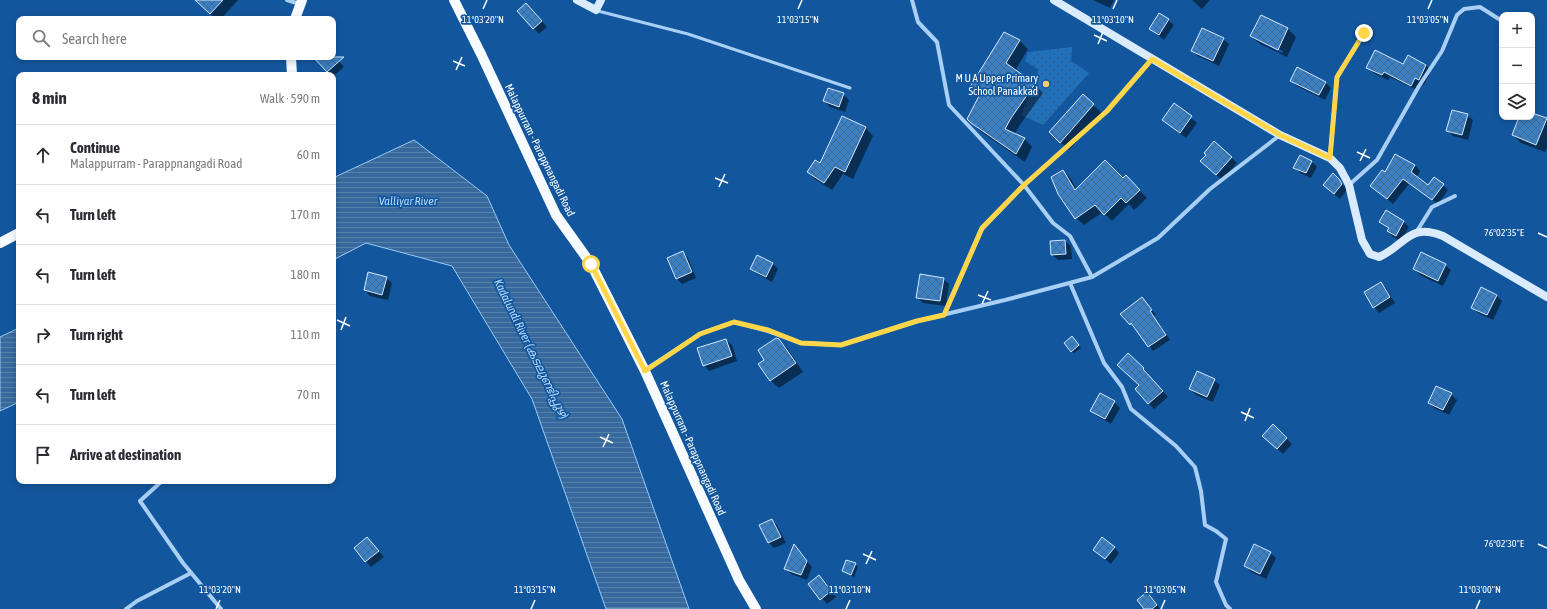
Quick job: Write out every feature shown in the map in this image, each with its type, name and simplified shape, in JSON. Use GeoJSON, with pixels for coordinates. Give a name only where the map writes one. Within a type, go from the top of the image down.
{"type":"FeatureCollection","features":[{"type":"Feature","properties":{"kind":"main road","name":"Malappurram - Parappnangadi Road"},"geometry":{"type":"LineString","coordinates":[[454,0],[482,56],[556,215],[591,264],[645,371],[739,580],[756,609]]}},
{"type":"Feature","properties":{"kind":"main road"},"geometry":{"type":"LineString","coordinates":[[296,16],[301,2]]}},
{"type":"Feature","properties":{"kind":"main road"},"geometry":{"type":"LineString","coordinates":[[291,60],[292,72]]}},
{"type":"Feature","properties":{"kind":"main road"},"geometry":{"type":"LineString","coordinates":[[0,243],[16,235]]}},
{"type":"Feature","properties":{"kind":"street"},"geometry":{"type":"LineString","coordinates":[[287,0],[301,2]]}},
{"type":"Feature","properties":{"kind":"street"},"geometry":{"type":"LineString","coordinates":[[577,0],[596,10],[601,0]]}},
{"type":"Feature","properties":{"kind":"street"},"geometry":{"type":"LineString","coordinates":[[912,0],[918,22],[937,42],[949,105],[1024,185],[1053,223],[1070,236],[1092,277]]}},
{"type":"Feature","properties":{"kind":"street"},"geometry":{"type":"LineString","coordinates":[[1054,0],[1280,135],[1330,158],[1340,168],[1349,185],[1362,240],[1370,254],[1379,257],[1386,254],[1417,231],[1432,207],[1455,196]]}},
{"type":"Feature","properties":{"kind":"street"},"geometry":{"type":"LineString","coordinates":[[1349,185],[1377,160],[1419,86],[1442,51],[1457,15],[1464,9],[1480,7],[1499,19]]}},
{"type":"Feature","properties":{"kind":"street"},"geometry":{"type":"LineString","coordinates":[[1330,158],[1337,77],[1364,33]]}},
{"type":"Feature","properties":{"kind":"street"},"geometry":{"type":"LineString","coordinates":[[944,315],[982,228],[1024,185],[1107,111],[1152,59]]}},
{"type":"Feature","properties":{"kind":"street"},"geometry":{"type":"LineString","coordinates":[[645,371],[700,334],[734,322],[768,330],[801,343],[841,345],[917,321],[1092,277],[1158,238],[1210,190],[1280,135]]}},
{"type":"Feature","properties":{"kind":"street"},"geometry":{"type":"LineString","coordinates":[[1417,231],[1432,231],[1443,236],[1547,298]]}},
{"type":"Feature","properties":{"kind":"street"},"geometry":{"type":"LineString","coordinates":[[1070,283],[1104,363],[1122,387],[1131,409],[1176,446],[1194,467],[1202,491],[1205,524],[1226,539],[1216,582],[1226,605],[1230,609]]}},
{"type":"Feature","properties":{"kind":"street"},"geometry":{"type":"LineString","coordinates":[[159,484],[140,501],[191,573],[221,609]]}},
{"type":"Feature","properties":{"kind":"street"},"geometry":{"type":"LineString","coordinates":[[126,609],[137,601],[191,573]]}},
{"type":"Feature","properties":{"kind":"lane"},"geometry":{"type":"LineString","coordinates":[[596,10],[688,34],[850,88]]}},
{"type":"Feature","properties":{"kind":"shaded area"},"geometry":{"type":"Polygon","coordinates":[[[1072,47],[1071,61],[1089,73],[1043,125],[1021,115],[1037,78],[1038,69],[1025,61],[1028,52],[1072,47]]]}},
{"type":"Feature","properties":{"kind":"water","name":"Valliyar River"},"geometry":{"type":"Polygon","coordinates":[[[414,140],[487,196],[509,245],[622,419],[689,609],[606,609],[532,399],[452,266],[366,243],[336,258],[336,177],[414,140]]]}},
{"type":"Feature","properties":{"kind":"water"},"geometry":{"type":"Polygon","coordinates":[[[16,329],[16,403],[0,411],[0,337],[16,329]]]}},
{"type":"Feature","properties":{"kind":"building"},"geometry":{"type":"Polygon","coordinates":[[[195,0],[223,0],[210,14],[195,0]]]}},
{"type":"Feature","properties":{"kind":"building"},"geometry":{"type":"Polygon","coordinates":[[[526,3],[542,21],[533,29],[517,11],[526,3]]]}},
{"type":"Feature","properties":{"kind":"building"},"geometry":{"type":"Polygon","coordinates":[[[1159,13],[1169,19],[1159,35],[1149,29],[1159,13]]]}},
{"type":"Feature","properties":{"kind":"building"},"geometry":{"type":"Polygon","coordinates":[[[1261,15],[1288,28],[1278,50],[1250,36],[1261,15]]]}},
{"type":"Feature","properties":{"kind":"building"},"geometry":{"type":"Polygon","coordinates":[[[1202,28],[1224,38],[1213,61],[1191,51],[1202,28]]]}},
{"type":"Feature","properties":{"kind":"building"},"geometry":{"type":"Polygon","coordinates":[[[1004,32],[1020,40],[1006,63],[1035,84],[1005,129],[1025,138],[1016,154],[967,119],[979,96],[968,90],[1004,32]]]}},
{"type":"Feature","properties":{"kind":"building"},"geometry":{"type":"Polygon","coordinates":[[[1375,50],[1403,64],[1408,55],[1426,65],[1419,80],[1415,78],[1411,86],[1384,72],[1382,75],[1366,68],[1375,50]]]}},
{"type":"Feature","properties":{"kind":"building"},"geometry":{"type":"Polygon","coordinates":[[[336,57],[344,57],[327,72],[316,60],[336,60],[336,57]]]}},
{"type":"Feature","properties":{"kind":"building"},"geometry":{"type":"Polygon","coordinates":[[[1297,67],[1326,82],[1319,95],[1290,81],[1297,67]]]}},
{"type":"Feature","properties":{"kind":"building"},"geometry":{"type":"Polygon","coordinates":[[[828,88],[844,93],[839,107],[823,101],[828,88]]]}},
{"type":"Feature","properties":{"kind":"building"},"geometry":{"type":"Polygon","coordinates":[[[1083,94],[1094,104],[1060,143],[1049,132],[1083,94]]]}},
{"type":"Feature","properties":{"kind":"building"},"geometry":{"type":"Polygon","coordinates":[[[1174,103],[1192,116],[1180,133],[1162,120],[1174,103]]]}},
{"type":"Feature","properties":{"kind":"building"},"geometry":{"type":"Polygon","coordinates":[[[1452,110],[1468,114],[1462,135],[1446,131],[1452,110]]]}},
{"type":"Feature","properties":{"kind":"building"},"geometry":{"type":"Polygon","coordinates":[[[1535,114],[1547,118],[1536,145],[1512,135],[1518,120],[1535,120],[1535,114]]]}},
{"type":"Feature","properties":{"kind":"building"},"geometry":{"type":"Polygon","coordinates":[[[842,116],[866,127],[845,172],[835,167],[824,183],[807,172],[815,160],[820,163],[842,116]]]}},
{"type":"Feature","properties":{"kind":"building"},"geometry":{"type":"Polygon","coordinates":[[[1214,141],[1232,157],[1216,175],[1200,161],[1206,155],[1204,153],[1214,141]]]}},
{"type":"Feature","properties":{"kind":"building"},"geometry":{"type":"Polygon","coordinates":[[[1395,154],[1415,165],[1411,172],[1428,185],[1434,177],[1444,184],[1432,200],[1403,179],[1387,199],[1370,186],[1382,170],[1385,172],[1395,154]]]}},
{"type":"Feature","properties":{"kind":"building"},"geometry":{"type":"Polygon","coordinates":[[[1300,155],[1312,161],[1306,173],[1293,168],[1300,155]]]}},
{"type":"Feature","properties":{"kind":"building"},"geometry":{"type":"Polygon","coordinates":[[[1105,160],[1123,178],[1126,175],[1140,190],[1126,203],[1121,198],[1104,215],[1095,205],[1075,219],[1058,194],[1051,177],[1063,170],[1075,190],[1105,160]]]}},
{"type":"Feature","properties":{"kind":"building"},"geometry":{"type":"Polygon","coordinates":[[[1333,173],[1342,184],[1334,194],[1323,185],[1333,173]]]}},
{"type":"Feature","properties":{"kind":"building"},"geometry":{"type":"Polygon","coordinates":[[[1386,210],[1404,221],[1396,236],[1387,231],[1389,228],[1379,222],[1386,210]]]}},
{"type":"Feature","properties":{"kind":"building"},"geometry":{"type":"Polygon","coordinates":[[[1065,240],[1066,254],[1051,255],[1050,241],[1065,240]]]}},
{"type":"Feature","properties":{"kind":"building"},"geometry":{"type":"Polygon","coordinates":[[[683,251],[692,272],[676,279],[667,258],[683,251]]]}},
{"type":"Feature","properties":{"kind":"building"},"geometry":{"type":"Polygon","coordinates":[[[1421,252],[1446,264],[1438,281],[1413,269],[1421,252]]]}},
{"type":"Feature","properties":{"kind":"building"},"geometry":{"type":"Polygon","coordinates":[[[757,255],[773,263],[766,277],[750,269],[757,255]]]}},
{"type":"Feature","properties":{"kind":"building"},"geometry":{"type":"Polygon","coordinates":[[[368,272],[387,277],[382,295],[364,290],[368,272]]]}},
{"type":"Feature","properties":{"kind":"building"},"geometry":{"type":"Polygon","coordinates":[[[920,274],[944,278],[940,301],[916,298],[920,274]]]}},
{"type":"Feature","properties":{"kind":"building"},"geometry":{"type":"Polygon","coordinates":[[[1381,282],[1390,297],[1373,308],[1364,292],[1381,282]]]}},
{"type":"Feature","properties":{"kind":"building"},"geometry":{"type":"Polygon","coordinates":[[[1481,287],[1497,295],[1487,315],[1471,308],[1481,287]]]}},
{"type":"Feature","properties":{"kind":"building"},"geometry":{"type":"Polygon","coordinates":[[[1142,297],[1152,310],[1150,311],[1166,335],[1148,347],[1131,323],[1130,325],[1120,314],[1142,297]]]}},
{"type":"Feature","properties":{"kind":"building"},"geometry":{"type":"Polygon","coordinates":[[[1072,336],[1079,345],[1071,352],[1064,343],[1072,336]]]}},
{"type":"Feature","properties":{"kind":"building"},"geometry":{"type":"Polygon","coordinates":[[[776,338],[779,339],[796,363],[770,381],[758,364],[764,360],[758,350],[776,338]]]}},
{"type":"Feature","properties":{"kind":"building"},"geometry":{"type":"Polygon","coordinates":[[[726,339],[732,356],[703,366],[697,348],[726,339]]]}},
{"type":"Feature","properties":{"kind":"building"},"geometry":{"type":"Polygon","coordinates":[[[1128,353],[1144,368],[1143,369],[1163,391],[1148,404],[1135,389],[1139,385],[1117,365],[1128,353]]]}},
{"type":"Feature","properties":{"kind":"building"},"geometry":{"type":"Polygon","coordinates":[[[1197,371],[1215,379],[1207,397],[1189,389],[1197,371]]]}},
{"type":"Feature","properties":{"kind":"building"},"geometry":{"type":"Polygon","coordinates":[[[1436,386],[1452,393],[1443,410],[1428,403],[1436,386]]]}},
{"type":"Feature","properties":{"kind":"building"},"geometry":{"type":"Polygon","coordinates":[[[1100,393],[1115,401],[1105,419],[1090,411],[1100,393]]]}},
{"type":"Feature","properties":{"kind":"building"},"geometry":{"type":"Polygon","coordinates":[[[1273,424],[1287,438],[1277,449],[1262,436],[1273,424]]]}},
{"type":"Feature","properties":{"kind":"building"},"geometry":{"type":"Polygon","coordinates":[[[772,519],[781,537],[768,543],[759,525],[772,519]]]}},
{"type":"Feature","properties":{"kind":"building"},"geometry":{"type":"Polygon","coordinates":[[[367,537],[379,551],[365,562],[354,548],[367,537]]]}},
{"type":"Feature","properties":{"kind":"building"},"geometry":{"type":"Polygon","coordinates":[[[1102,537],[1115,547],[1105,559],[1093,550],[1102,537]]]}},
{"type":"Feature","properties":{"kind":"building"},"geometry":{"type":"Polygon","coordinates":[[[794,544],[807,561],[801,575],[784,569],[794,544]]]}},
{"type":"Feature","properties":{"kind":"building"},"geometry":{"type":"Polygon","coordinates":[[[1254,544],[1271,552],[1260,574],[1244,566],[1254,544]]]}},
{"type":"Feature","properties":{"kind":"building"},"geometry":{"type":"Polygon","coordinates":[[[846,560],[856,563],[851,575],[842,571],[846,560]]]}},
{"type":"Feature","properties":{"kind":"building"},"geometry":{"type":"Polygon","coordinates":[[[819,575],[831,591],[820,600],[808,584],[819,575]]]}},
{"type":"Feature","properties":{"kind":"building"},"geometry":{"type":"Polygon","coordinates":[[[1147,592],[1157,605],[1152,609],[1144,609],[1137,600],[1147,592]]]}},
{"type":"Feature","properties":{"kind":"place","name":"M U A Upper Primary School Panakkad"},"geometry":{"type":"Point","coordinates":[1046,84]}},
{"type":"Feature","properties":{"kind":"route"},"geometry":{"type":"LineString","coordinates":[[591,264],[645,371],[700,334],[734,322],[768,330],[801,343],[841,345],[917,321],[944,315],[982,228],[1024,185],[1049,165],[1107,111],[1146,68],[1152,59],[1280,135],[1330,158],[1337,77],[1364,33]]}},
{"type":"Feature","properties":{"kind":"water label","name":"Kadalundi River (കടലുണ്ടിപ്പുഴ)"},"geometry":{"type":"Point","coordinates":[531,349]}}]}
